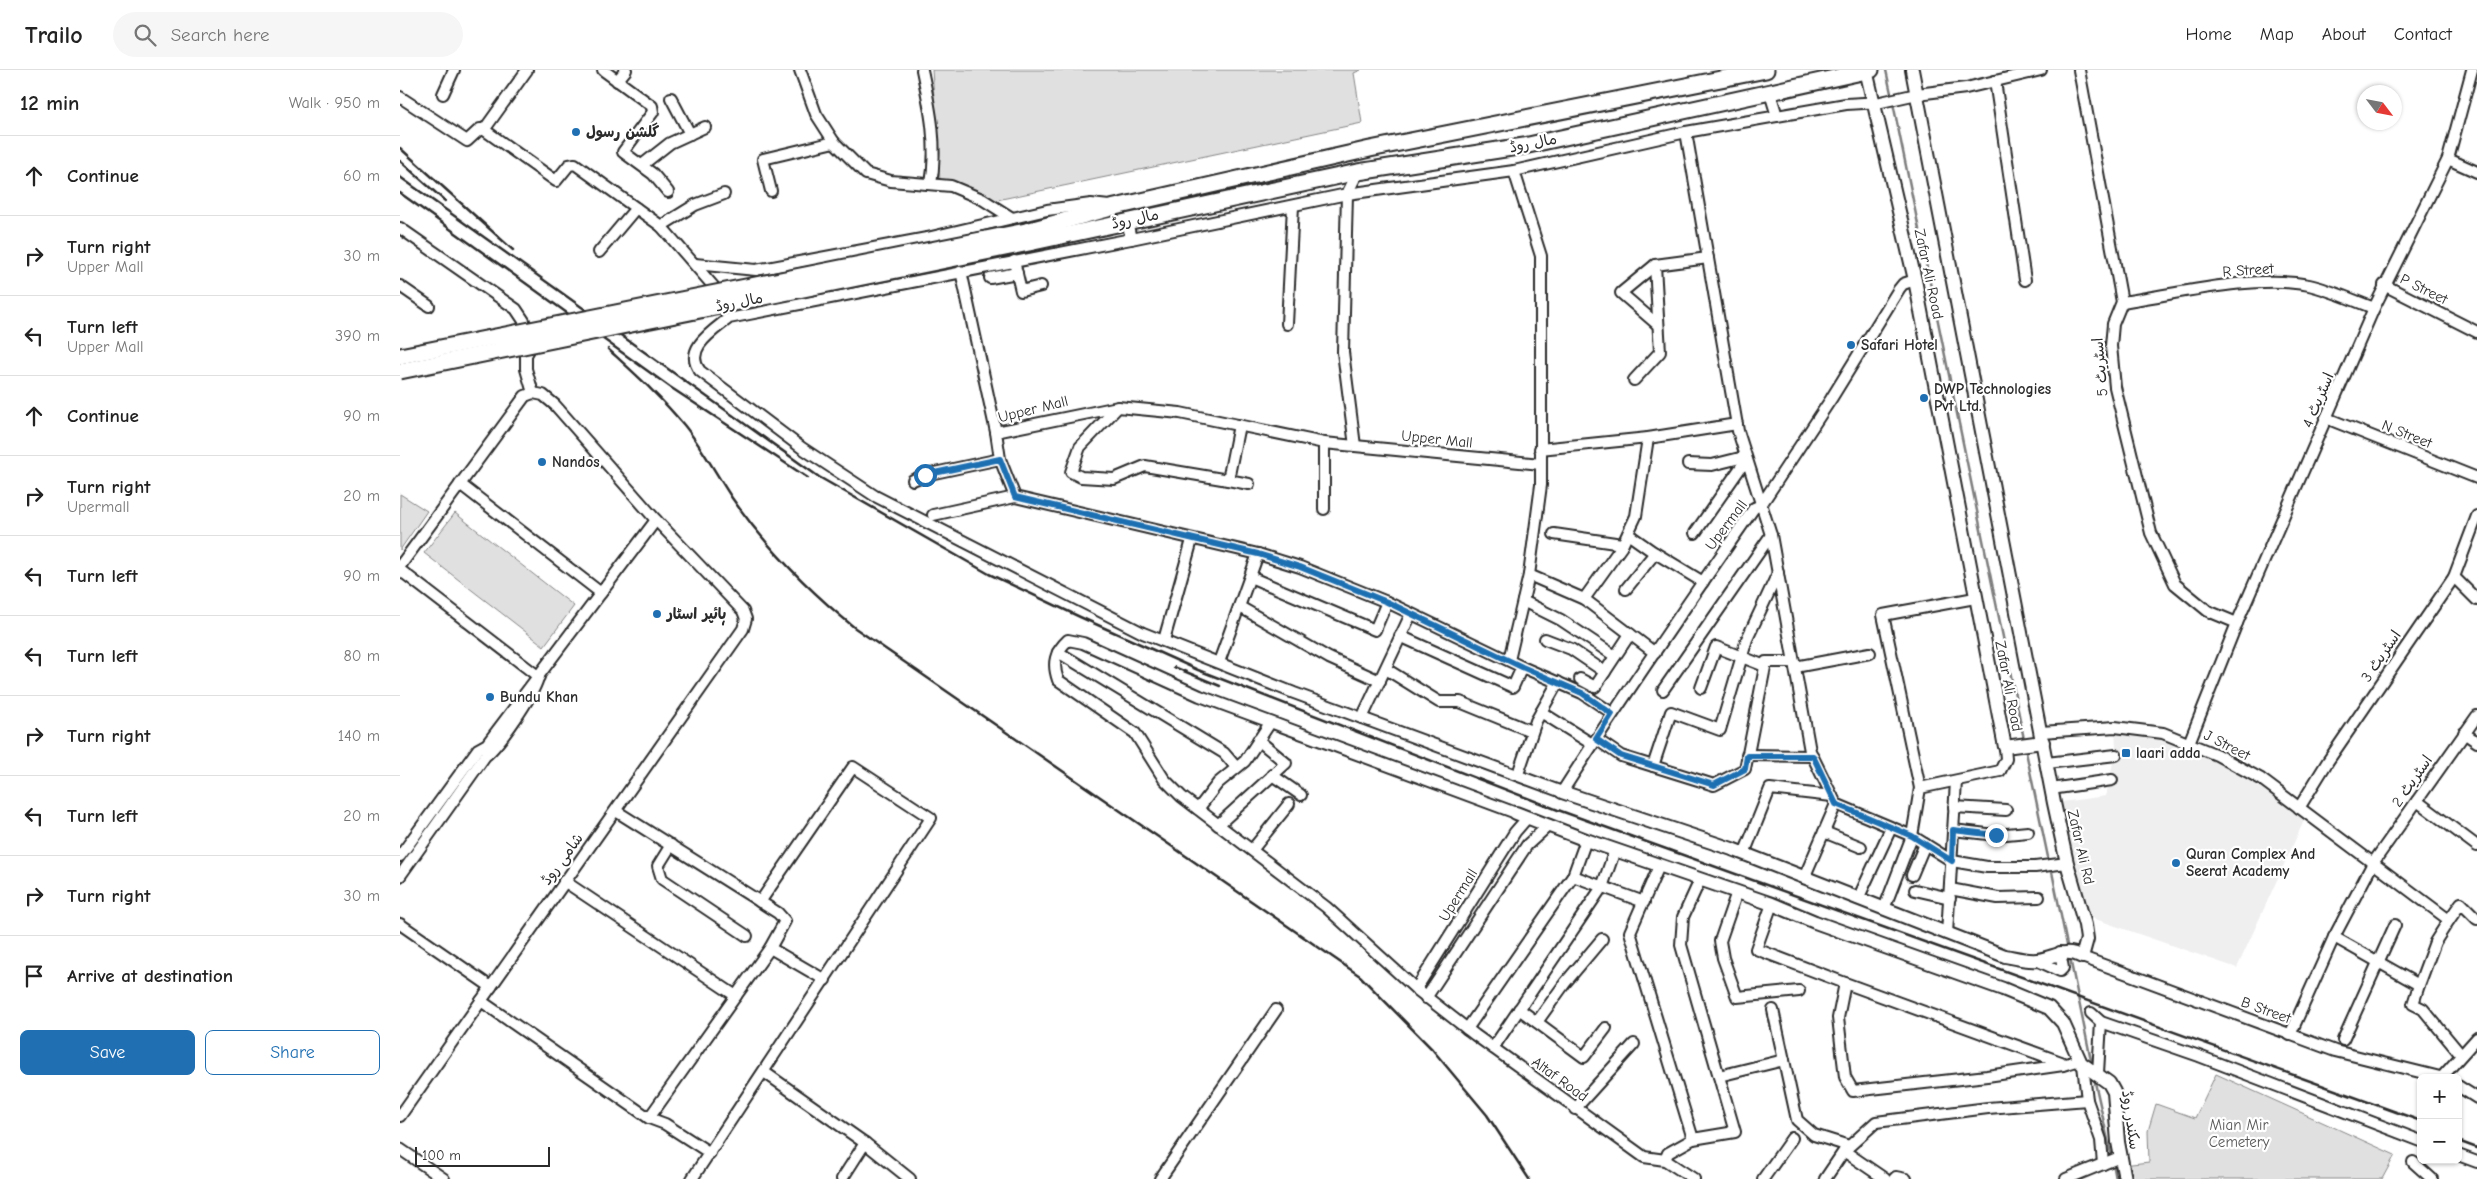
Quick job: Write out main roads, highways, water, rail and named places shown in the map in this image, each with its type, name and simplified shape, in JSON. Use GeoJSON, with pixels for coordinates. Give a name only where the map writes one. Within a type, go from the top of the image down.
{"type":"FeatureCollection","features":[{"type":"Feature","properties":{"kind":"main road","name":"مال روڈ"},"geometry":{"type":"LineString","coordinates":[[400,371],[1027,237],[1115,207],[1370,149],[1766,70]]}},
{"type":"Feature","properties":{"kind":"main road","name":"مال روڈ"},"geometry":{"type":"LineString","coordinates":[[400,356],[1027,237],[1127,221],[1358,172],[1524,146],[1868,70]]}},
{"type":"Feature","properties":{"kind":"waterway"},"geometry":{"type":"LineString","coordinates":[[1886,70],[1892,98]]}},
{"type":"Feature","properties":{"kind":"waterway"},"geometry":{"type":"LineString","coordinates":[[1893,103],[2024,739]]}},
{"type":"Feature","properties":{"kind":"waterway"},"geometry":{"type":"LineString","coordinates":[[2025,747],[2049,862]]}},
{"type":"Feature","properties":{"kind":"waterway"},"geometry":{"type":"LineString","coordinates":[[2051,867],[2068,950]]}},
{"type":"Feature","properties":{"kind":"waterway"},"geometry":{"type":"LineString","coordinates":[[2070,958],[2092,1065]]}},
{"type":"Feature","properties":{"kind":"waterway"},"geometry":{"type":"LineString","coordinates":[[2094,1078],[2112,1158]]}},
{"type":"Feature","properties":{"kind":"waterway"},"geometry":{"type":"LineString","coordinates":[[2113,1163],[2116,1179]]}},
{"type":"Feature","properties":{"kind":"railway"},"geometry":{"type":"LineString","coordinates":[[400,148],[513,250]]}},
{"type":"Feature","properties":{"kind":"railway"},"geometry":{"type":"LineString","coordinates":[[400,161],[445,201]]}},
{"type":"Feature","properties":{"kind":"railway"},"geometry":{"type":"LineString","coordinates":[[400,177],[819,477],[989,574],[1080,617],[1198,670],[1558,810],[2417,1120]]}},
{"type":"Feature","properties":{"kind":"railway"},"geometry":{"type":"LineString","coordinates":[[400,193],[670,387],[808,478]]}},
{"type":"Feature","properties":{"kind":"railway"},"geometry":{"type":"LineString","coordinates":[[608,349],[657,395],[684,425],[697,442],[732,498],[759,534],[789,568],[821,599],[855,628],[1360,976],[1432,1049],[1487,1115],[1529,1179]]}},
{"type":"Feature","properties":{"kind":"railway"},"geometry":{"type":"LineString","coordinates":[[1174,667],[1220,686]]}},
{"type":"Feature","properties":{"kind":"railway"},"geometry":{"type":"LineString","coordinates":[[2462,1142],[2477,1148]]}},
{"type":"Feature","properties":{"kind":"place","name":"گلشن رسول"},"geometry":{"type":"Point","coordinates":[576,132]}},
{"type":"Feature","properties":{"kind":"place","name":"Safari Hotel"},"geometry":{"type":"Point","coordinates":[1851,345]}},
{"type":"Feature","properties":{"kind":"place","name":"DWP Technologies Pvt Ltd."},"geometry":{"type":"Point","coordinates":[1924,398]}},
{"type":"Feature","properties":{"kind":"place","name":"Nandos"},"geometry":{"type":"Point","coordinates":[542,462]}},
{"type":"Feature","properties":{"kind":"place","name":"ہائپر اسٹار"},"geometry":{"type":"Point","coordinates":[657,614]}},
{"type":"Feature","properties":{"kind":"place","name":"Bundu Khan"},"geometry":{"type":"Point","coordinates":[490,697]}},
{"type":"Feature","properties":{"kind":"place","name":"laari adda"},"geometry":{"type":"Point","coordinates":[2126,753]}},
{"type":"Feature","properties":{"kind":"place","name":"Quran Complex And Seerat Academy"},"geometry":{"type":"Point","coordinates":[2176,863]}},
{"type":"Feature","properties":{"kind":"park label","name":"Mian Mir Cemetery"},"geometry":{"type":"Point","coordinates":[2239,1134]}}]}
